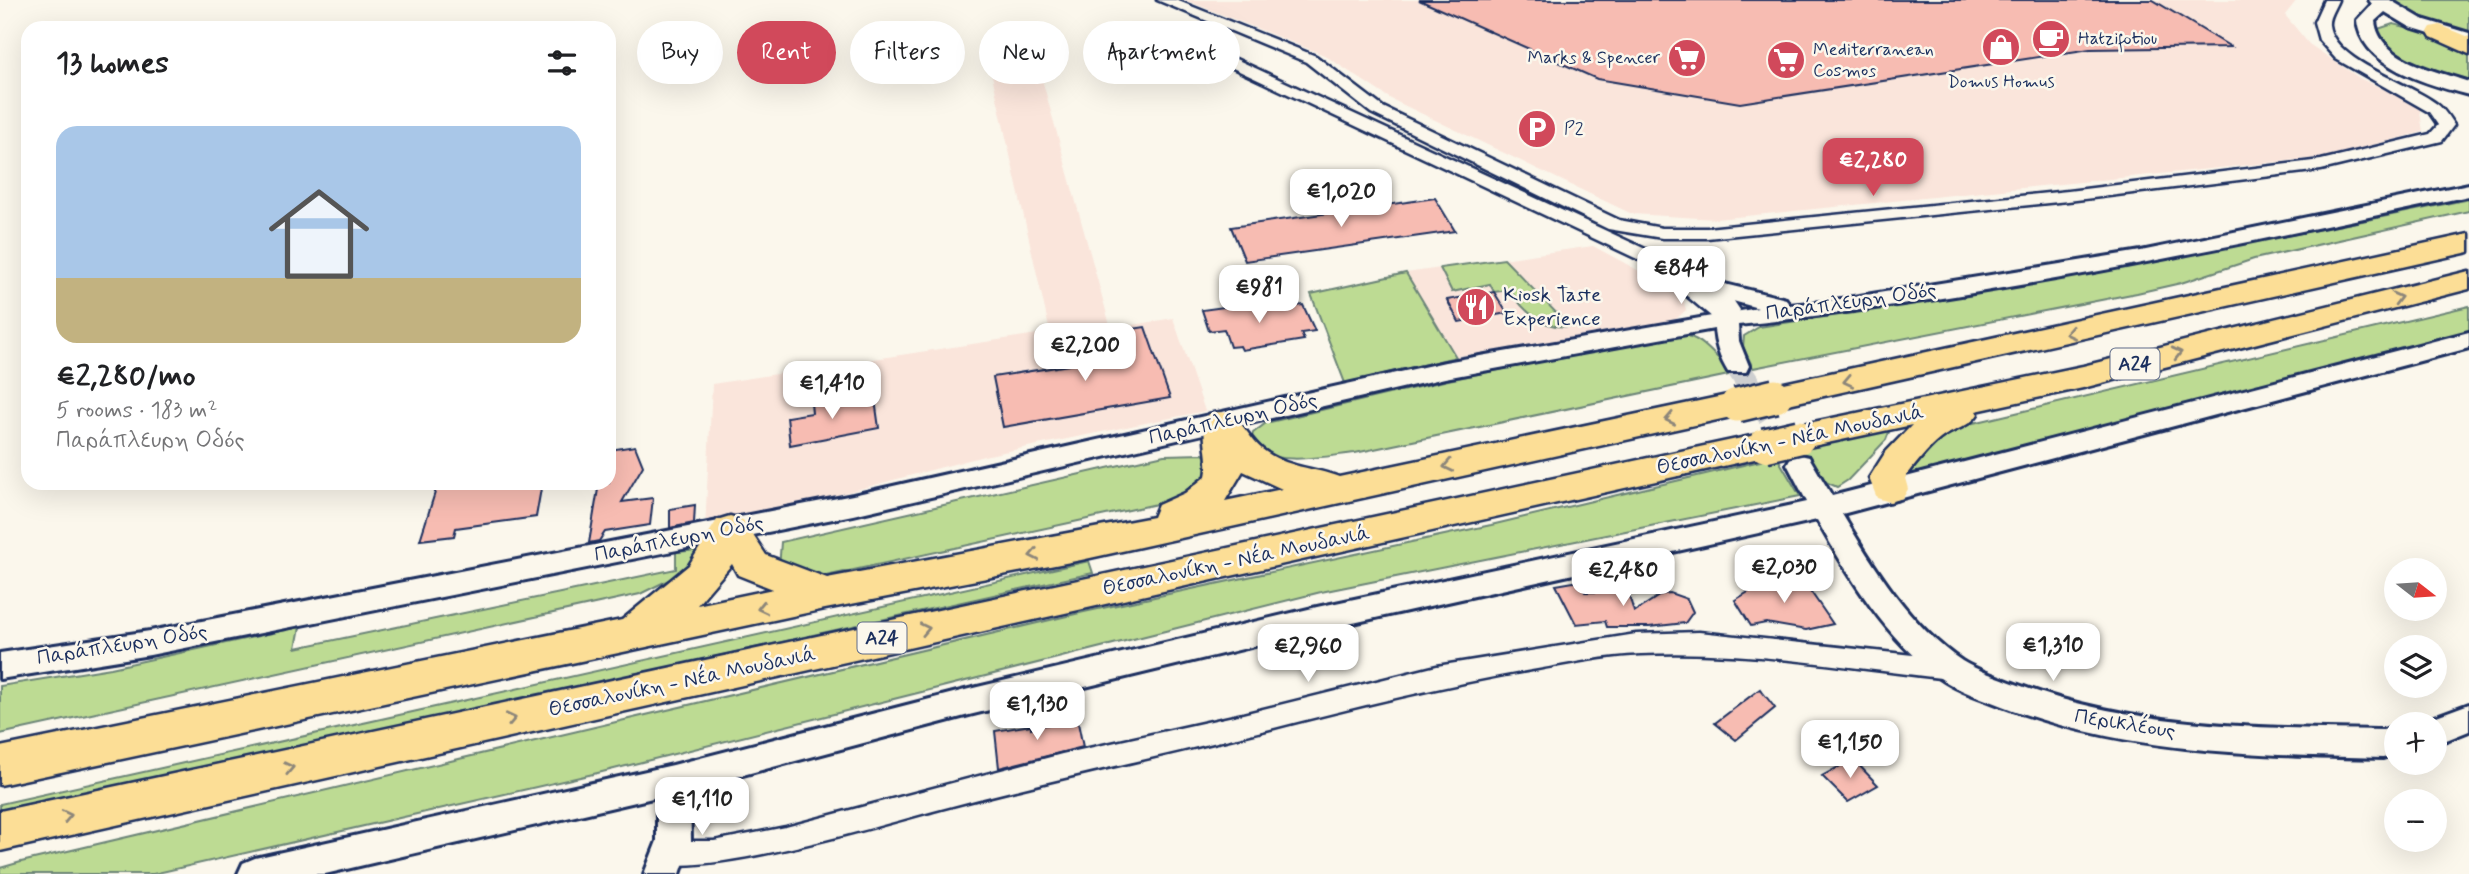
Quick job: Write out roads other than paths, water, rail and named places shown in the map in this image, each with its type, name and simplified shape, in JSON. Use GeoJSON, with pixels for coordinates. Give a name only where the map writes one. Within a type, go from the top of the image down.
{"type":"FeatureCollection","features":[{"type":"Feature","properties":{"kind":"highway"},"geometry":{"type":"LineString","coordinates":[[2440,32],[2469,47]]}},
{"type":"Feature","properties":{"kind":"highway"},"geometry":{"type":"LineString","coordinates":[[2137,319],[2169,300],[2265,271],[2469,224]]}},
{"type":"Feature","properties":{"kind":"highway","name":"Α24"},"geometry":{"type":"LineString","coordinates":[[0,766],[825,594],[1082,546],[1340,488],[2137,319],[2469,243]]}},
{"type":"Feature","properties":{"kind":"highway","name":"Θεσσαλονίκη - Νέα Μουδανιά"},"geometry":{"type":"LineString","coordinates":[[0,831],[1788,449],[2469,280]]}},
{"type":"Feature","properties":{"kind":"highway"},"geometry":{"type":"LineString","coordinates":[[1890,489],[1887,478],[1890,472],[1933,425],[1952,416],[2041,392],[2083,377]]}},
{"type":"Feature","properties":{"kind":"highway"},"geometry":{"type":"LineString","coordinates":[[1221,422],[1234,446],[1254,463],[1279,476],[1340,488]]}},
{"type":"Feature","properties":{"kind":"highway"},"geometry":{"type":"LineString","coordinates":[[1082,546],[1182,510],[1222,484],[1227,464],[1221,422]]}},
{"type":"Feature","properties":{"kind":"highway"},"geometry":{"type":"LineString","coordinates":[[730,530],[752,565],[825,594]]}},
{"type":"Feature","properties":{"kind":"highway"},"geometry":{"type":"LineString","coordinates":[[629,635],[705,576],[722,552],[730,530]]}},
{"type":"Feature","properties":{"kind":"street"},"geometry":{"type":"LineString","coordinates":[[1164,0],[1311,59],[1377,110],[1614,225],[1682,235],[2021,202],[2321,165],[2436,138],[2446,125],[2437,109],[2424,99],[2360,68],[2326,39],[2319,28],[2319,19],[2331,0]]}},
{"type":"Feature","properties":{"kind":"street"},"geometry":{"type":"LineString","coordinates":[[2469,39],[2416,23],[2380,2],[2366,20],[2371,39],[2390,56],[2469,89]]}},
{"type":"Feature","properties":{"kind":"street"},"geometry":{"type":"LineString","coordinates":[[2367,26],[2389,21],[2416,23]]}},
{"type":"Feature","properties":{"kind":"street"},"geometry":{"type":"LineString","coordinates":[[1240,66],[1659,265],[1716,289],[1761,302],[1822,309]]}},
{"type":"Feature","properties":{"kind":"street","name":"Παράπλευρη Οδός"},"geometry":{"type":"LineString","coordinates":[[0,666],[150,643],[730,530],[982,478],[1446,370],[1726,319],[1822,309],[2141,258],[2469,190]]}},
{"type":"Feature","properties":{"kind":"street"},"geometry":{"type":"LineString","coordinates":[[1659,265],[1726,319]]}},
{"type":"Feature","properties":{"kind":"street"},"geometry":{"type":"LineString","coordinates":[[1716,289],[1731,310],[1726,319],[1727,341],[1737,366]]}},
{"type":"Feature","properties":{"kind":"street"},"geometry":{"type":"LineString","coordinates":[[255,874],[673,779],[969,702],[1303,622],[1825,508],[2469,340]]}},
{"type":"Feature","properties":{"kind":"street","name":"Περικλέους"},"geometry":{"type":"LineString","coordinates":[[1788,449],[1898,618],[1950,669],[2017,699],[2086,721],[2249,741],[2384,744]]}},
{"type":"Feature","properties":{"kind":"street"},"geometry":{"type":"LineString","coordinates":[[673,779],[667,864],[786,839],[1062,765],[1243,725],[1437,676],[1586,651],[1636,644],[1699,642],[1950,669]]}},
{"type":"Feature","properties":{"kind":"street"},"geometry":{"type":"LineString","coordinates":[[2447,726],[2469,717]]}},
{"type":"Feature","properties":{"kind":"tunnel"},"geometry":{"type":"LineString","coordinates":[[1737,366],[1793,453]]}},
{"type":"Feature","properties":{"kind":"place","name":"Hatzifotiou"},"geometry":{"type":"Point","coordinates":[2051,39]}},
{"type":"Feature","properties":{"kind":"place","name":"Domus Homus"},"geometry":{"type":"Point","coordinates":[2001,47]}},
{"type":"Feature","properties":{"kind":"place","name":"Marks & Spencer"},"geometry":{"type":"Point","coordinates":[1687,58]}},
{"type":"Feature","properties":{"kind":"place","name":"Mediterranean Cosmos"},"geometry":{"type":"Point","coordinates":[1786,60]}},
{"type":"Feature","properties":{"kind":"place","name":"P2"},"geometry":{"type":"Point","coordinates":[1537,129]}},
{"type":"Feature","properties":{"kind":"place","name":"Kiosk Taste Experience"},"geometry":{"type":"Point","coordinates":[1476,307]}}]}
